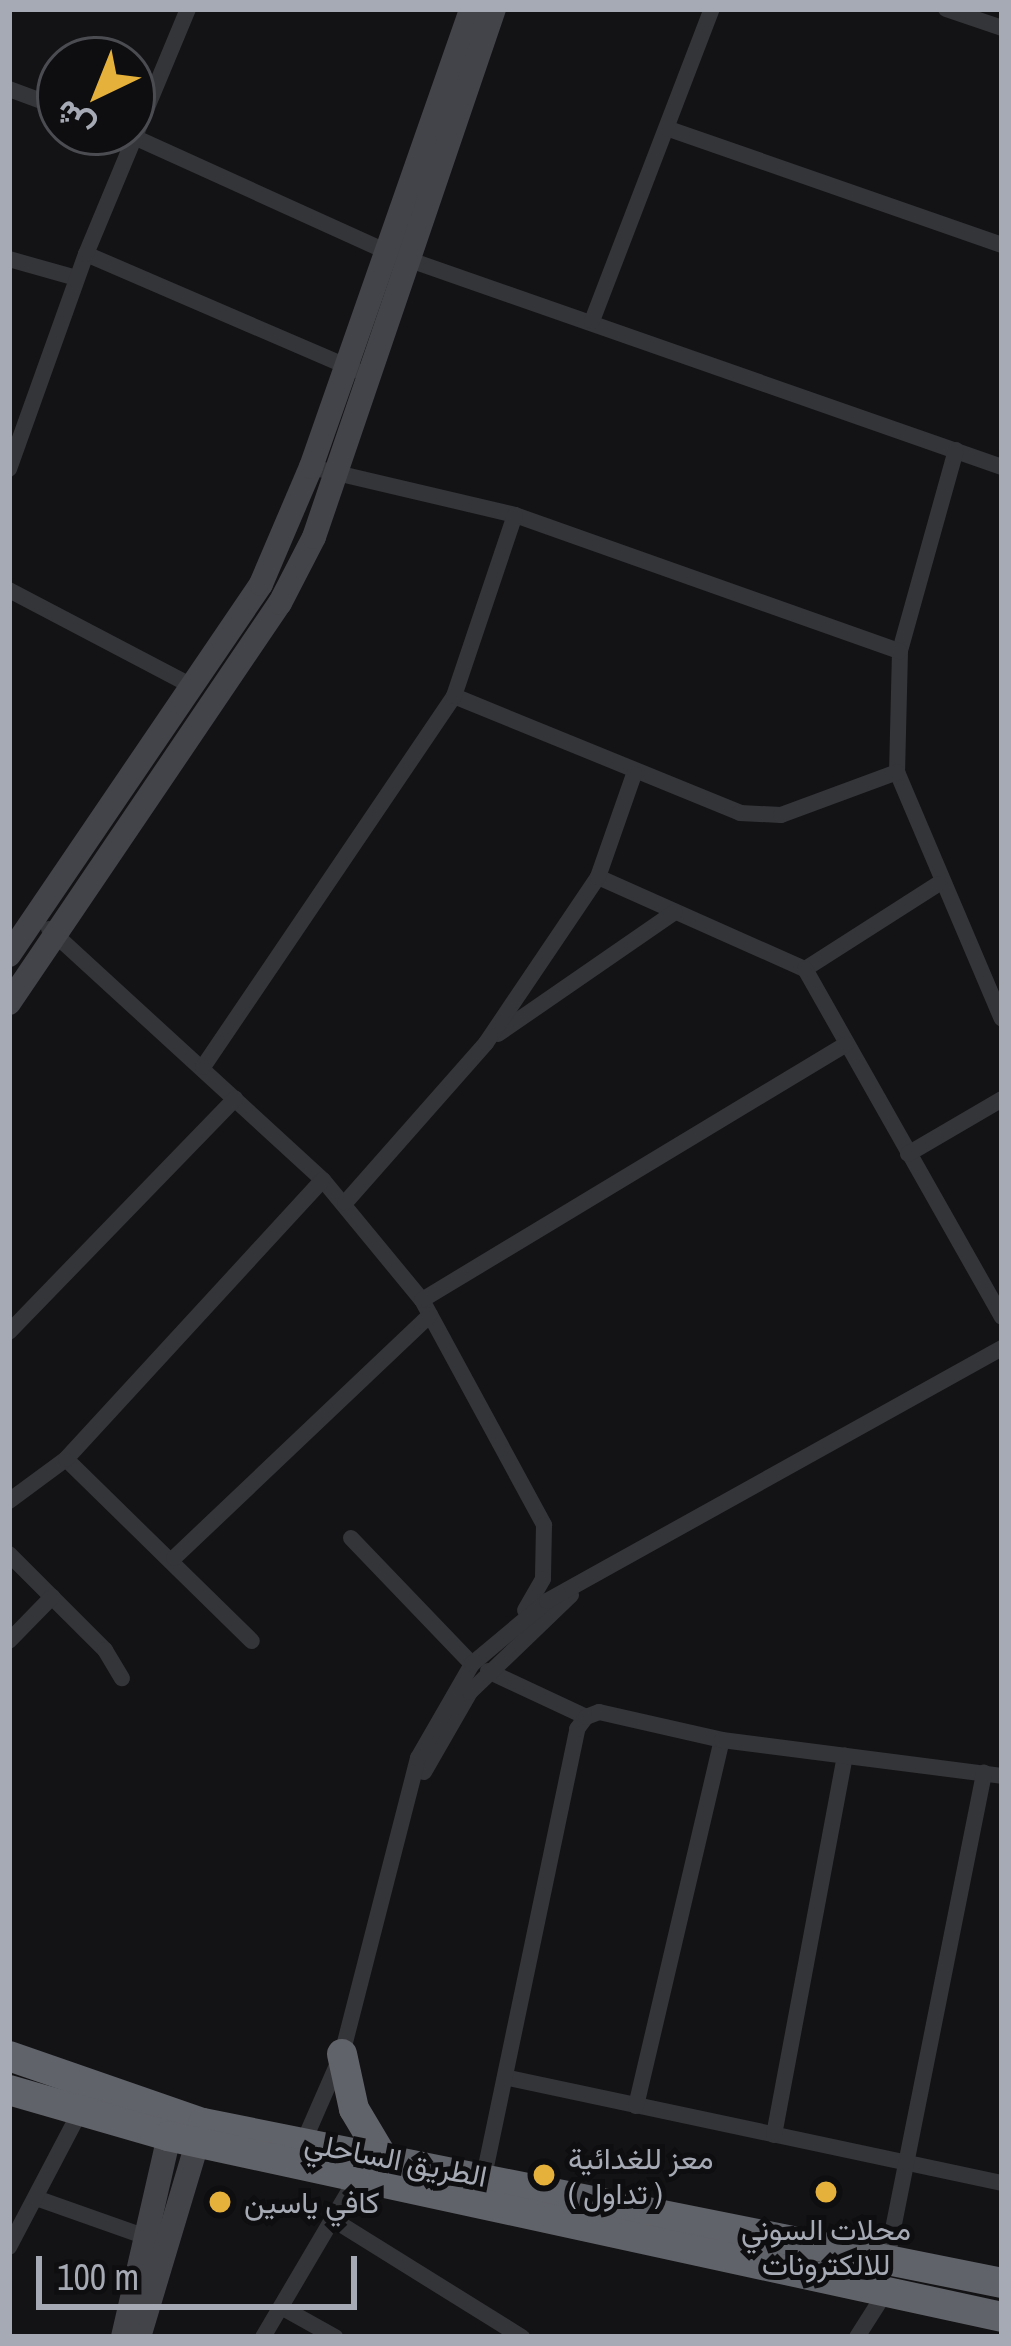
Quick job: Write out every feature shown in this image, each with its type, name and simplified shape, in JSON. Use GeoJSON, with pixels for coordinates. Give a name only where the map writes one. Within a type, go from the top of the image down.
{"type":"FeatureCollection","features":[{"type":"Feature","properties":{"kind":"highway"},"geometry":{"type":"LineString","coordinates":[[342,2054],[354,2109],[382,2156]]}},
{"type":"Feature","properties":{"kind":"highway","name":"الطريق الساحلي"},"geometry":{"type":"LineString","coordinates":[[9,2056],[185,2129]]}},
{"type":"Feature","properties":{"kind":"highway","name":"الطريق الساحلي"},"geometry":{"type":"LineString","coordinates":[[9,2090],[81,2110],[300,2151],[382,2156],[1002,2283]]}},
{"type":"Feature","properties":{"kind":"highway","name":"الطريق الساحلي"},"geometry":{"type":"LineString","coordinates":[[300,2151],[358,2176],[1002,2317]]}},
{"type":"Feature","properties":{"kind":"street"},"geometry":{"type":"LineString","coordinates":[[156,75],[188,9]]}},
{"type":"Feature","properties":{"kind":"street"},"geometry":{"type":"LineString","coordinates":[[9,1003],[280,603],[397,255],[471,9]]}},
{"type":"Feature","properties":{"kind":"street"},"geometry":{"type":"LineString","coordinates":[[397,255],[494,9]]}},
{"type":"Feature","properties":{"kind":"street"},"geometry":{"type":"LineString","coordinates":[[592,321],[712,9]]}},
{"type":"Feature","properties":{"kind":"street"},"geometry":{"type":"LineString","coordinates":[[946,9],[1002,28]]}},
{"type":"Feature","properties":{"kind":"street"},"geometry":{"type":"LineString","coordinates":[[669,129],[1002,245]]}},
{"type":"Feature","properties":{"kind":"street"},"geometry":{"type":"LineString","coordinates":[[156,147],[397,255],[1002,467]]}},
{"type":"Feature","properties":{"kind":"street"},"geometry":{"type":"LineString","coordinates":[[9,469],[119,156]]}},
{"type":"Feature","properties":{"kind":"street"},"geometry":{"type":"LineString","coordinates":[[86,254],[357,371]]}},
{"type":"Feature","properties":{"kind":"street"},"geometry":{"type":"LineString","coordinates":[[9,259],[76,278]]}},
{"type":"Feature","properties":{"kind":"street"},"geometry":{"type":"LineString","coordinates":[[956,450],[900,651],[897,772],[938,884],[1002,1019]]}},
{"type":"Feature","properties":{"kind":"street"},"geometry":{"type":"LineString","coordinates":[[324,472],[416,488],[514,515],[900,651]]}},
{"type":"Feature","properties":{"kind":"street"},"geometry":{"type":"LineString","coordinates":[[9,955],[194,687],[261,584],[324,472]]}},
{"type":"Feature","properties":{"kind":"street"},"geometry":{"type":"LineString","coordinates":[[203,1067],[454,696],[514,515]]}},
{"type":"Feature","properties":{"kind":"street"},"geometry":{"type":"LineString","coordinates":[[9,590],[194,687]]}},
{"type":"Feature","properties":{"kind":"street"},"geometry":{"type":"LineString","coordinates":[[454,696],[634,774],[740,813],[781,815],[897,772]]}},
{"type":"Feature","properties":{"kind":"street"},"geometry":{"type":"LineString","coordinates":[[345,1203],[486,1043],[598,878],[634,774]]}},
{"type":"Feature","properties":{"kind":"street"},"geometry":{"type":"LineString","coordinates":[[598,878],[805,969],[1002,1317]]}},
{"type":"Feature","properties":{"kind":"street"},"geometry":{"type":"LineString","coordinates":[[805,969],[938,884]]}},
{"type":"Feature","properties":{"kind":"street"},"geometry":{"type":"LineString","coordinates":[[486,1043],[675,912]]}},
{"type":"Feature","properties":{"kind":"street"},"geometry":{"type":"LineString","coordinates":[[34,918],[203,1067],[345,1203],[426,1308],[544,1526],[543,1580],[480,1668],[434,1720],[342,2054],[300,2151]]}},
{"type":"Feature","properties":{"kind":"street"},"geometry":{"type":"LineString","coordinates":[[174,1558],[426,1308],[846,1044]]}},
{"type":"Feature","properties":{"kind":"street"},"geometry":{"type":"LineString","coordinates":[[9,1331],[236,1099]]}},
{"type":"Feature","properties":{"kind":"street"},"geometry":{"type":"LineString","coordinates":[[908,1154],[1002,1099]]}},
{"type":"Feature","properties":{"kind":"street"},"geometry":{"type":"LineString","coordinates":[[9,1501],[66,1459],[323,1180]]}},
{"type":"Feature","properties":{"kind":"street"},"geometry":{"type":"LineString","coordinates":[[513,1624],[1002,1348]]}},
{"type":"Feature","properties":{"kind":"street"},"geometry":{"type":"LineString","coordinates":[[66,1459],[174,1558],[252,1642]]}},
{"type":"Feature","properties":{"kind":"street"},"geometry":{"type":"LineString","coordinates":[[351,1538],[480,1668],[586,1718]]}},
{"type":"Feature","properties":{"kind":"street"},"geometry":{"type":"LineString","coordinates":[[9,1554],[122,1678]]}},
{"type":"Feature","properties":{"kind":"street"},"geometry":{"type":"LineString","coordinates":[[480,1668],[584,1582]]}},
{"type":"Feature","properties":{"kind":"street"},"geometry":{"type":"LineString","coordinates":[[9,1641],[52,1597]]}},
{"type":"Feature","properties":{"kind":"street"},"geometry":{"type":"LineString","coordinates":[[484,2176],[509,2078],[577,1729],[586,1718],[599,1712],[722,1740],[993,1774],[887,2259]]}},
{"type":"Feature","properties":{"kind":"street"},"geometry":{"type":"LineString","coordinates":[[635,2106],[722,1740]]}},
{"type":"Feature","properties":{"kind":"street"},"geometry":{"type":"LineString","coordinates":[[774,2135],[845,1756]]}},
{"type":"Feature","properties":{"kind":"street"},"geometry":{"type":"LineString","coordinates":[[509,2078],[1002,2183]]}},
{"type":"Feature","properties":{"kind":"street"},"geometry":{"type":"LineString","coordinates":[[9,2247],[81,2110]]}},
{"type":"Feature","properties":{"kind":"street"},"geometry":{"type":"LineString","coordinates":[[123,2337],[146,2237],[185,2129]]}},
{"type":"Feature","properties":{"kind":"street"},"geometry":{"type":"LineString","coordinates":[[140,2337],[185,2129]]}},
{"type":"Feature","properties":{"kind":"street"},"geometry":{"type":"LineString","coordinates":[[262,2337],[337,2222],[358,2176]]}},
{"type":"Feature","properties":{"kind":"street"},"geometry":{"type":"LineString","coordinates":[[36,2198],[146,2237]]}},
{"type":"Feature","properties":{"kind":"street"},"geometry":{"type":"LineString","coordinates":[[337,2222],[522,2337]]}},
{"type":"Feature","properties":{"kind":"street"},"geometry":{"type":"LineString","coordinates":[[857,2337],[885,2293]]}},
{"type":"Feature","properties":{"kind":"street"},"geometry":{"type":"LineString","coordinates":[[283,2308],[334,2337]]}},
{"type":"Feature","properties":{"kind":"place","name":"معز للغدائية ( تداول )"},"geometry":{"type":"Point","coordinates":[544,2175]}},
{"type":"Feature","properties":{"kind":"place","name":"محلات السوني للالكترونات"},"geometry":{"type":"Point","coordinates":[826,2192]}},
{"type":"Feature","properties":{"kind":"place","name":"كافي ياسين"},"geometry":{"type":"Point","coordinates":[220,2202]}}]}
